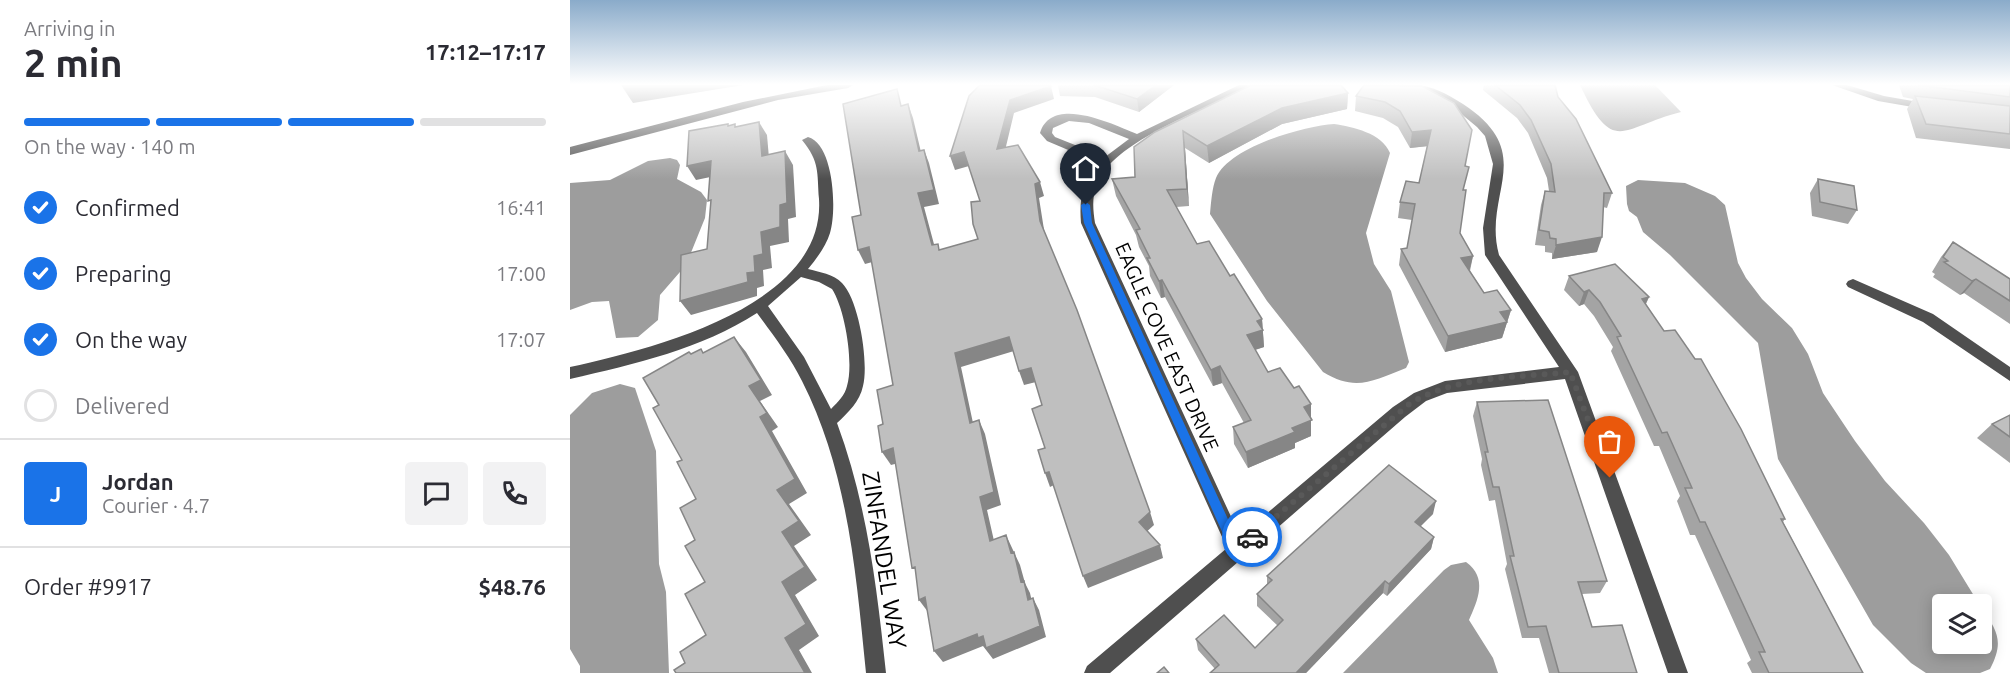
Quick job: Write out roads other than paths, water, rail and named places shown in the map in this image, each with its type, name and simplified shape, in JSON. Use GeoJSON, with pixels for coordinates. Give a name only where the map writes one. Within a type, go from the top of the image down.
{"type":"FeatureCollection","features":[{"type":"Feature","properties":{"kind":"street"},"geometry":{"type":"LineString","coordinates":[[570,151],[622,140],[707,116]]}},
{"type":"Feature","properties":{"kind":"street"},"geometry":{"type":"LineString","coordinates":[[1072,116],[1055,120],[1048,126],[1046,133],[1051,139],[1106,161],[1137,138],[1182,116]]}},
{"type":"Feature","properties":{"kind":"street"},"geometry":{"type":"LineString","coordinates":[[1075,116],[1137,138]]}},
{"type":"Feature","properties":{"kind":"street"},"geometry":{"type":"LineString","coordinates":[[1471,116],[1491,139],[1499,165],[1489,233],[1492,255],[1570,372],[1677,673]]}},
{"type":"Feature","properties":{"kind":"street"},"geometry":{"type":"LineString","coordinates":[[570,373],[645,357],[718,330],[759,305],[798,272],[817,247],[826,219],[822,158],[808,140]]}},
{"type":"Feature","properties":{"kind":"street","name":"EAGLE COVE EAST DRIVE"},"geometry":{"type":"LineString","coordinates":[[1106,161],[1095,174],[1087,192],[1088,223],[1237,550]]}},
{"type":"Feature","properties":{"kind":"street"},"geometry":{"type":"LineString","coordinates":[[798,272],[821,277],[835,285],[845,296],[849,309],[856,384],[848,401],[829,421]]}},
{"type":"Feature","properties":{"kind":"street"},"geometry":{"type":"LineString","coordinates":[[1853,284],[1922,315],[2010,375]]}},
{"type":"Feature","properties":{"kind":"street","name":"ZINFANDEL WAY"},"geometry":{"type":"LineString","coordinates":[[759,305],[803,367],[829,421],[845,470],[858,521],[876,673]]}},
{"type":"Feature","properties":{"kind":"street"},"geometry":{"type":"LineString","coordinates":[[1094,673],[1399,412],[1420,397],[1459,384],[1570,372]]}}]}
